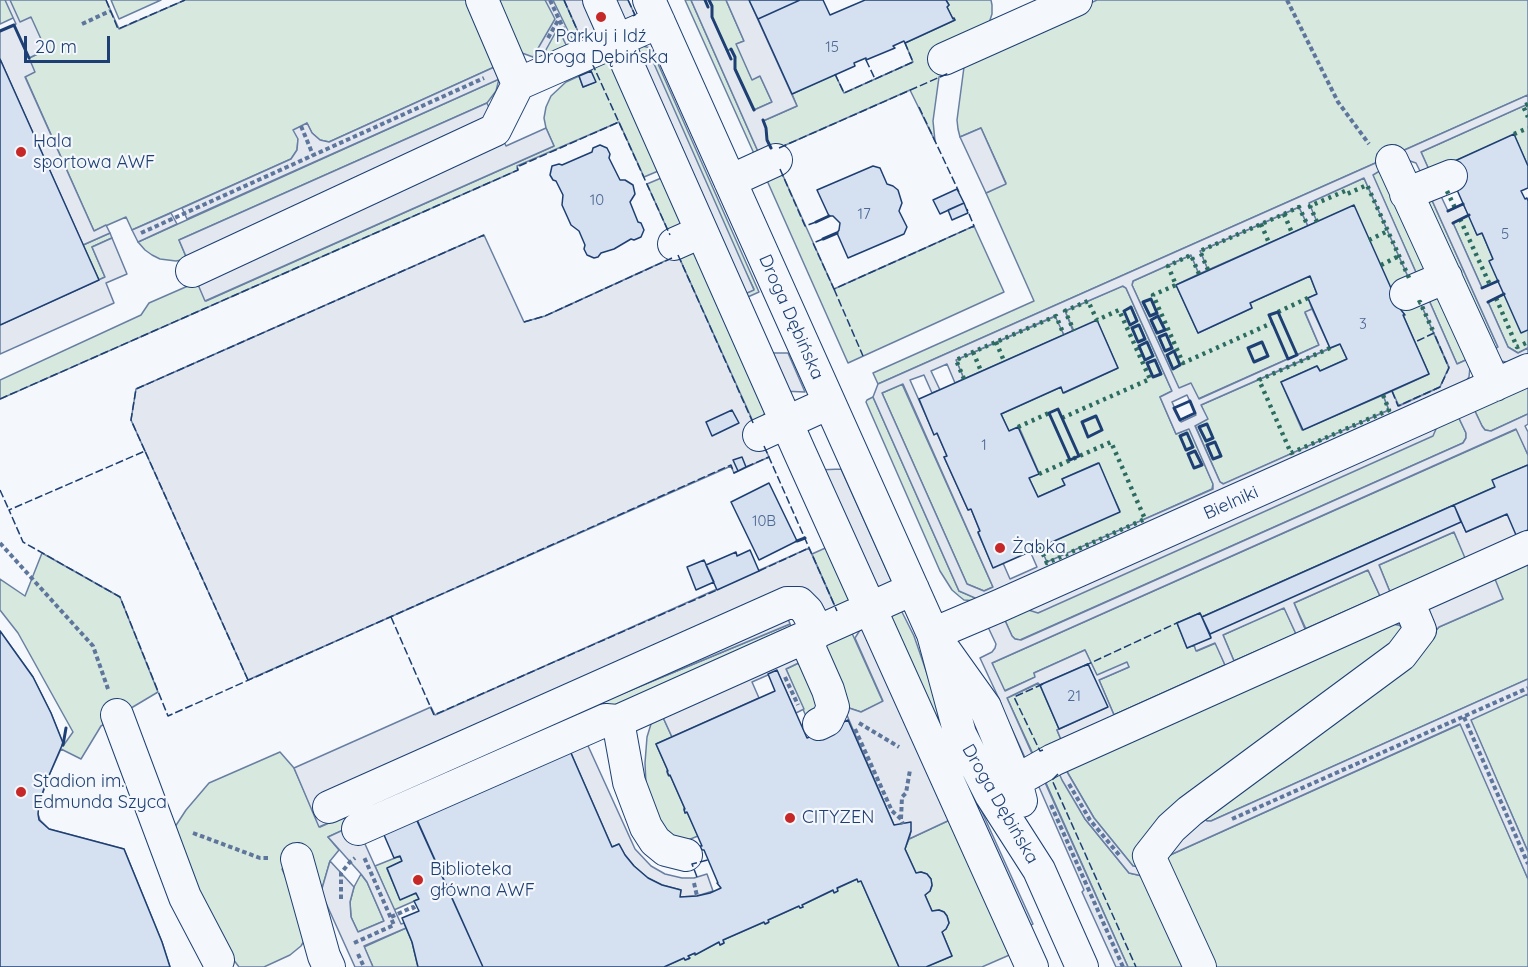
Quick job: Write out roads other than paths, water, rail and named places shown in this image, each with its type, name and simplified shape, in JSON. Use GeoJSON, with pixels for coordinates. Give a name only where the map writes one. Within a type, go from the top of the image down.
{"type":"FeatureCollection","features":[{"type":"Feature","properties":{"kind":"street"},"geometry":{"type":"LineString","coordinates":[[192,271],[495,130],[514,75],[482,0]]}},
{"type":"Feature","properties":{"kind":"street"},"geometry":{"type":"LineString","coordinates":[[599,0],[616,40],[688,238],[772,428],[800,453],[1032,967]]}},
{"type":"Feature","properties":{"kind":"street"},"geometry":{"type":"LineString","coordinates":[[944,59],[1076,0]]}},
{"type":"Feature","properties":{"kind":"street"},"geometry":{"type":"LineString","coordinates":[[514,75],[616,40],[654,11]]}},
{"type":"Feature","properties":{"kind":"street","name":"Droga Dębińska"},"geometry":{"type":"LineString","coordinates":[[654,11],[933,634],[985,707],[1003,788],[1079,960]]}},
{"type":"Feature","properties":{"kind":"street"},"geometry":{"type":"LineString","coordinates":[[1381,153],[1407,194],[1495,385]]}},
{"type":"Feature","properties":{"kind":"street"},"geometry":{"type":"LineString","coordinates":[[730,181],[776,160]]}},
{"type":"Feature","properties":{"kind":"street"},"geometry":{"type":"LineString","coordinates":[[1407,194],[1451,176]]}},
{"type":"Feature","properties":{"kind":"street"},"geometry":{"type":"LineString","coordinates":[[1406,294],[1446,277]]}},
{"type":"Feature","properties":{"kind":"street","name":"Bielniki"},"geometry":{"type":"LineString","coordinates":[[933,634],[1528,370]]}},
{"type":"Feature","properties":{"kind":"street"},"geometry":{"type":"LineString","coordinates":[[772,428],[829,403]]}},
{"type":"Feature","properties":{"kind":"street"},"geometry":{"type":"LineString","coordinates":[[800,453],[843,434]]}},
{"type":"Feature","properties":{"kind":"street"},"geometry":{"type":"LineString","coordinates":[[1003,788],[1035,769],[1528,547]]}},
{"type":"Feature","properties":{"kind":"street"},"geometry":{"type":"LineString","coordinates":[[358,829],[606,720],[618,721],[913,589]]}},
{"type":"Feature","properties":{"kind":"street"},"geometry":{"type":"LineString","coordinates":[[1200,967],[1149,856],[1171,828],[1190,811],[1401,656],[1420,630],[1408,601]]}},
{"type":"Feature","properties":{"kind":"street"},"geometry":{"type":"LineString","coordinates":[[329,807],[787,603],[799,603],[807,611],[811,635],[828,690],[825,715]]}},
{"type":"Feature","properties":{"kind":"street"},"geometry":{"type":"LineString","coordinates":[[117,715],[185,897],[218,960]]}},
{"type":"Feature","properties":{"kind":"street"},"geometry":{"type":"LineString","coordinates":[[618,721],[629,782],[646,827],[655,841],[666,850],[686,855]]}},
{"type":"Feature","properties":{"kind":"street"},"geometry":{"type":"LineString","coordinates":[[297,859],[329,967]]}},
{"type":"Feature","properties":{"kind":"street"},"geometry":{"type":"LineString","coordinates":[[1039,967],[1079,960]]}},
{"type":"Feature","properties":{"kind":"place","name":"Parkuj i Idź Droga Dębińska"},"geometry":{"type":"Point","coordinates":[601,17]}},
{"type":"Feature","properties":{"kind":"place","name":"Hala sportowa AWF"},"geometry":{"type":"Point","coordinates":[21,152]}},
{"type":"Feature","properties":{"kind":"place","name":"Żabka"},"geometry":{"type":"Point","coordinates":[1000,548]}},
{"type":"Feature","properties":{"kind":"place","name":"Stadion im. Edmunda Szyca"},"geometry":{"type":"Point","coordinates":[21,792]}},
{"type":"Feature","properties":{"kind":"place","name":"CITYZEN"},"geometry":{"type":"Point","coordinates":[790,818]}},
{"type":"Feature","properties":{"kind":"place","name":"Biblioteka główna AWF"},"geometry":{"type":"Point","coordinates":[418,880]}}]}
